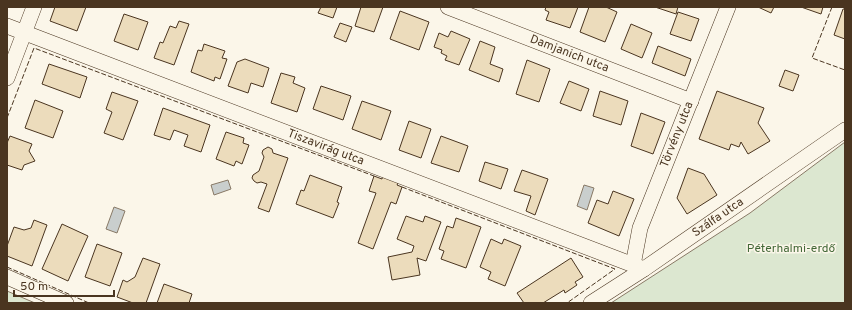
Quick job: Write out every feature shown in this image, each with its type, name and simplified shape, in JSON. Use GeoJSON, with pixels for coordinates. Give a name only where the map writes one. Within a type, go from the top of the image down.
{"type":"FeatureCollection","features":[{"type":"Feature","properties":{"kind":"street"},"geometry":{"type":"LineString","coordinates":[[7,78],[34,7]]}},
{"type":"Feature","properties":{"kind":"street","name":"Damjanich utca"},"geometry":{"type":"LineString","coordinates":[[448,7],[691,101]]}},
{"type":"Feature","properties":{"kind":"street","name":"Törvény utca"},"geometry":{"type":"LineString","coordinates":[[638,267],[640,228],[728,7]]}},
{"type":"Feature","properties":{"kind":"street","name":"Tiszavirág utca"},"geometry":{"type":"LineString","coordinates":[[7,26],[638,267]]}},
{"type":"Feature","properties":{"kind":"street","name":"Szálfa utca"},"geometry":{"type":"LineString","coordinates":[[590,303],[638,267],[845,130]]}},
{"type":"Feature","properties":{"kind":"street"},"geometry":{"type":"LineString","coordinates":[[7,277],[66,303]]}},
{"type":"Feature","properties":{"kind":"green space","name":"Péterhalmi-erdő"},"geometry":{"type":"Polygon","coordinates":[[[845,142],[845,303],[611,303],[750,213],[845,142]]]}},
{"type":"Feature","properties":{"kind":"green space"},"geometry":{"type":"Polygon","coordinates":[[[7,291],[35,303],[7,303],[7,291]]]}},
{"type":"Feature","properties":{"kind":"shaded area"},"geometry":{"type":"Polygon","coordinates":[[[228,180],[231,189],[214,195],[211,185],[228,180]]]}},
{"type":"Feature","properties":{"kind":"shaded area"},"geometry":{"type":"Polygon","coordinates":[[[584,185],[594,188],[587,210],[577,206],[584,185]]]}},
{"type":"Feature","properties":{"kind":"shaded area"},"geometry":{"type":"Polygon","coordinates":[[[114,207],[125,211],[117,233],[106,229],[114,207]]]}},
{"type":"Feature","properties":{"kind":"building"},"geometry":{"type":"Polygon","coordinates":[[[55,7],[86,7],[77,31],[50,21],[55,7]]]}},
{"type":"Feature","properties":{"kind":"building"},"geometry":{"type":"Polygon","coordinates":[[[321,7],[337,7],[333,18],[318,13],[321,7]]]}},
{"type":"Feature","properties":{"kind":"building"},"geometry":{"type":"Polygon","coordinates":[[[361,7],[383,7],[374,32],[355,26],[361,7]]]}},
{"type":"Feature","properties":{"kind":"building"},"geometry":{"type":"Polygon","coordinates":[[[546,7],[578,7],[570,28],[546,20],[549,12],[545,10],[546,7]]]}},
{"type":"Feature","properties":{"kind":"building"},"geometry":{"type":"Polygon","coordinates":[[[589,7],[606,7],[617,12],[605,42],[580,32],[589,7]]]}},
{"type":"Feature","properties":{"kind":"building"},"geometry":{"type":"Polygon","coordinates":[[[655,7],[678,7],[676,14],[655,7]]]}},
{"type":"Feature","properties":{"kind":"building"},"geometry":{"type":"Polygon","coordinates":[[[758,7],[774,7],[771,13],[758,7]]]}},
{"type":"Feature","properties":{"kind":"building"},"geometry":{"type":"Polygon","coordinates":[[[801,7],[823,7],[821,14],[801,7]]]}},
{"type":"Feature","properties":{"kind":"building"},"geometry":{"type":"Polygon","coordinates":[[[843,9],[845,9],[845,39],[834,35],[843,9]]]}},
{"type":"Feature","properties":{"kind":"building"},"geometry":{"type":"Polygon","coordinates":[[[400,11],[429,22],[419,50],[390,39],[400,11]]]}},
{"type":"Feature","properties":{"kind":"building"},"geometry":{"type":"Polygon","coordinates":[[[678,12],[699,19],[691,41],[670,34],[678,12]]]}},
{"type":"Feature","properties":{"kind":"building"},"geometry":{"type":"Polygon","coordinates":[[[124,14],[148,22],[138,50],[114,41],[124,14]]]}},
{"type":"Feature","properties":{"kind":"building"},"geometry":{"type":"Polygon","coordinates":[[[179,21],[189,24],[174,65],[154,58],[160,42],[163,43],[170,26],[176,28],[179,21]]]}},
{"type":"Feature","properties":{"kind":"building"},"geometry":{"type":"Polygon","coordinates":[[[340,23],[352,27],[346,42],[334,37],[340,23]]]}},
{"type":"Feature","properties":{"kind":"building"},"geometry":{"type":"Polygon","coordinates":[[[631,24],[652,33],[642,58],[621,49],[631,24]]]}},
{"type":"Feature","properties":{"kind":"building"},"geometry":{"type":"Polygon","coordinates":[[[451,31],[470,39],[459,65],[445,60],[447,56],[441,53],[442,50],[434,47],[439,33],[448,37],[451,31]]]}},
{"type":"Feature","properties":{"kind":"building"},"geometry":{"type":"Polygon","coordinates":[[[480,41],[495,47],[490,64],[503,69],[499,82],[469,70],[480,41]]]}},
{"type":"Feature","properties":{"kind":"building"},"geometry":{"type":"Polygon","coordinates":[[[204,44],[225,51],[222,58],[227,59],[220,79],[215,77],[214,81],[191,72],[198,50],[202,51],[204,44]]]}},
{"type":"Feature","properties":{"kind":"building"},"geometry":{"type":"Polygon","coordinates":[[[658,46],[691,59],[685,76],[652,63],[658,46]]]}},
{"type":"Feature","properties":{"kind":"building"},"geometry":{"type":"Polygon","coordinates":[[[245,59],[269,68],[263,87],[251,83],[248,93],[228,86],[237,62],[245,59]]]}},
{"type":"Feature","properties":{"kind":"building"},"geometry":{"type":"Polygon","coordinates":[[[527,60],[550,69],[539,102],[516,94],[527,60]]]}},
{"type":"Feature","properties":{"kind":"building"},"geometry":{"type":"Polygon","coordinates":[[[49,64],[87,77],[80,98],[42,84],[49,64]]]}},
{"type":"Feature","properties":{"kind":"building"},"geometry":{"type":"Polygon","coordinates":[[[785,70],[799,75],[793,91],[779,86],[785,70]]]}},
{"type":"Feature","properties":{"kind":"building"},"geometry":{"type":"Polygon","coordinates":[[[281,73],[295,77],[293,83],[305,88],[297,112],[271,103],[281,73]]]}},
{"type":"Feature","properties":{"kind":"building"},"geometry":{"type":"Polygon","coordinates":[[[569,81],[589,89],[581,111],[560,103],[569,81]]]}},
{"type":"Feature","properties":{"kind":"building"},"geometry":{"type":"Polygon","coordinates":[[[321,86],[351,96],[343,120],[313,109],[321,86]]]}},
{"type":"Feature","properties":{"kind":"building"},"geometry":{"type":"Polygon","coordinates":[[[600,91],[628,101],[621,125],[593,116],[600,91]]]}},
{"type":"Feature","properties":{"kind":"building"},"geometry":{"type":"Polygon","coordinates":[[[717,91],[764,108],[758,123],[770,141],[748,154],[741,142],[739,147],[731,144],[729,150],[699,139],[717,91]]]}},
{"type":"Feature","properties":{"kind":"building"},"geometry":{"type":"Polygon","coordinates":[[[112,92],[138,101],[123,140],[104,133],[112,112],[106,109],[112,92]]]}},
{"type":"Feature","properties":{"kind":"building"},"geometry":{"type":"Polygon","coordinates":[[[35,100],[63,111],[53,138],[25,128],[35,100]]]}},
{"type":"Feature","properties":{"kind":"building"},"geometry":{"type":"Polygon","coordinates":[[[362,101],[391,111],[381,140],[352,129],[362,101]]]}},
{"type":"Feature","properties":{"kind":"building"},"geometry":{"type":"Polygon","coordinates":[[[163,108],[210,125],[201,152],[184,146],[188,135],[174,130],[170,140],[154,135],[163,108]]]}},
{"type":"Feature","properties":{"kind":"building"},"geometry":{"type":"Polygon","coordinates":[[[641,113],[665,122],[653,154],[631,146],[641,113]]]}},
{"type":"Feature","properties":{"kind":"building"},"geometry":{"type":"Polygon","coordinates":[[[409,121],[431,129],[421,158],[399,150],[409,121]]]}},
{"type":"Feature","properties":{"kind":"building"},"geometry":{"type":"Polygon","coordinates":[[[226,132],[244,138],[243,143],[249,145],[242,164],[236,161],[234,166],[216,159],[226,132]]]}},
{"type":"Feature","properties":{"kind":"building"},"geometry":{"type":"Polygon","coordinates":[[[10,136],[32,144],[29,151],[35,161],[24,165],[22,170],[7,165],[7,143],[10,136]]]}},
{"type":"Feature","properties":{"kind":"building"},"geometry":{"type":"Polygon","coordinates":[[[441,136],[468,146],[459,172],[431,163],[441,136]]]}},
{"type":"Feature","properties":{"kind":"building"},"geometry":{"type":"Polygon","coordinates":[[[268,147],[272,149],[273,153],[288,158],[269,212],[258,208],[267,184],[261,182],[257,183],[252,178],[253,175],[259,171],[264,157],[262,153],[263,150],[268,147]]]}},
{"type":"Feature","properties":{"kind":"building"},"geometry":{"type":"Polygon","coordinates":[[[485,162],[508,169],[501,189],[479,181],[485,162]]]}},
{"type":"Feature","properties":{"kind":"building"},"geometry":{"type":"Polygon","coordinates":[[[688,168],[704,174],[717,195],[687,214],[677,198],[688,168]]]}},
{"type":"Feature","properties":{"kind":"building"},"geometry":{"type":"Polygon","coordinates":[[[522,170],[548,179],[535,215],[526,211],[531,196],[514,191],[522,170]]]}},
{"type":"Feature","properties":{"kind":"building"},"geometry":{"type":"Polygon","coordinates":[[[310,175],[342,187],[337,202],[339,203],[333,218],[296,204],[301,190],[304,191],[310,175]]]}},
{"type":"Feature","properties":{"kind":"building"},"geometry":{"type":"Polygon","coordinates":[[[383,175],[399,181],[397,185],[402,187],[396,204],[391,202],[373,249],[358,243],[376,193],[369,191],[374,176],[382,179],[383,175]]]}},
{"type":"Feature","properties":{"kind":"building"},"geometry":{"type":"Polygon","coordinates":[[[613,191],[634,199],[619,236],[588,223],[597,200],[608,204],[613,191]]]}},
{"type":"Feature","properties":{"kind":"building"},"geometry":{"type":"Polygon","coordinates":[[[406,216],[423,222],[425,216],[441,222],[426,261],[417,258],[420,275],[392,280],[388,257],[412,252],[414,246],[397,239],[406,216]]]}},
{"type":"Feature","properties":{"kind":"building"},"geometry":{"type":"Polygon","coordinates":[[[456,218],[481,227],[466,268],[441,259],[444,251],[439,249],[447,226],[453,228],[456,218]]]}},
{"type":"Feature","properties":{"kind":"building"},"geometry":{"type":"Polygon","coordinates":[[[34,220],[47,225],[32,266],[7,256],[7,246],[14,227],[24,230],[31,228],[34,220]]]}},
{"type":"Feature","properties":{"kind":"building"},"geometry":{"type":"Polygon","coordinates":[[[62,224],[88,236],[68,281],[42,269],[62,224]]]}},
{"type":"Feature","properties":{"kind":"building"},"geometry":{"type":"Polygon","coordinates":[[[491,239],[502,244],[504,239],[521,246],[505,286],[488,279],[491,272],[480,267],[491,239]]]}},
{"type":"Feature","properties":{"kind":"building"},"geometry":{"type":"Polygon","coordinates":[[[97,244],[122,253],[110,286],[85,277],[97,244]]]}},
{"type":"Feature","properties":{"kind":"building"},"geometry":{"type":"Polygon","coordinates":[[[143,258],[160,264],[146,303],[133,303],[117,297],[123,280],[127,282],[135,277],[143,258]]]}},
{"type":"Feature","properties":{"kind":"building"},"geometry":{"type":"Polygon","coordinates":[[[571,258],[583,277],[575,282],[577,285],[565,293],[564,290],[543,303],[524,303],[517,293],[571,258]]]}},
{"type":"Feature","properties":{"kind":"building"},"geometry":{"type":"Polygon","coordinates":[[[164,284],[192,294],[189,303],[157,303],[164,284]]]}},
{"type":"Feature","properties":{"kind":"fence"},"geometry":{"type":"LineString","coordinates":[[832,7],[812,58],[845,70]]}},
{"type":"Feature","properties":{"kind":"fence"},"geometry":{"type":"LineString","coordinates":[[7,118],[34,48],[374,176]]}},
{"type":"Feature","properties":{"kind":"fence"},"geometry":{"type":"LineString","coordinates":[[402,187],[615,269],[567,303]]}},
{"type":"Feature","properties":{"kind":"fence"},"geometry":{"type":"LineString","coordinates":[[7,267],[89,303]]}}]}
